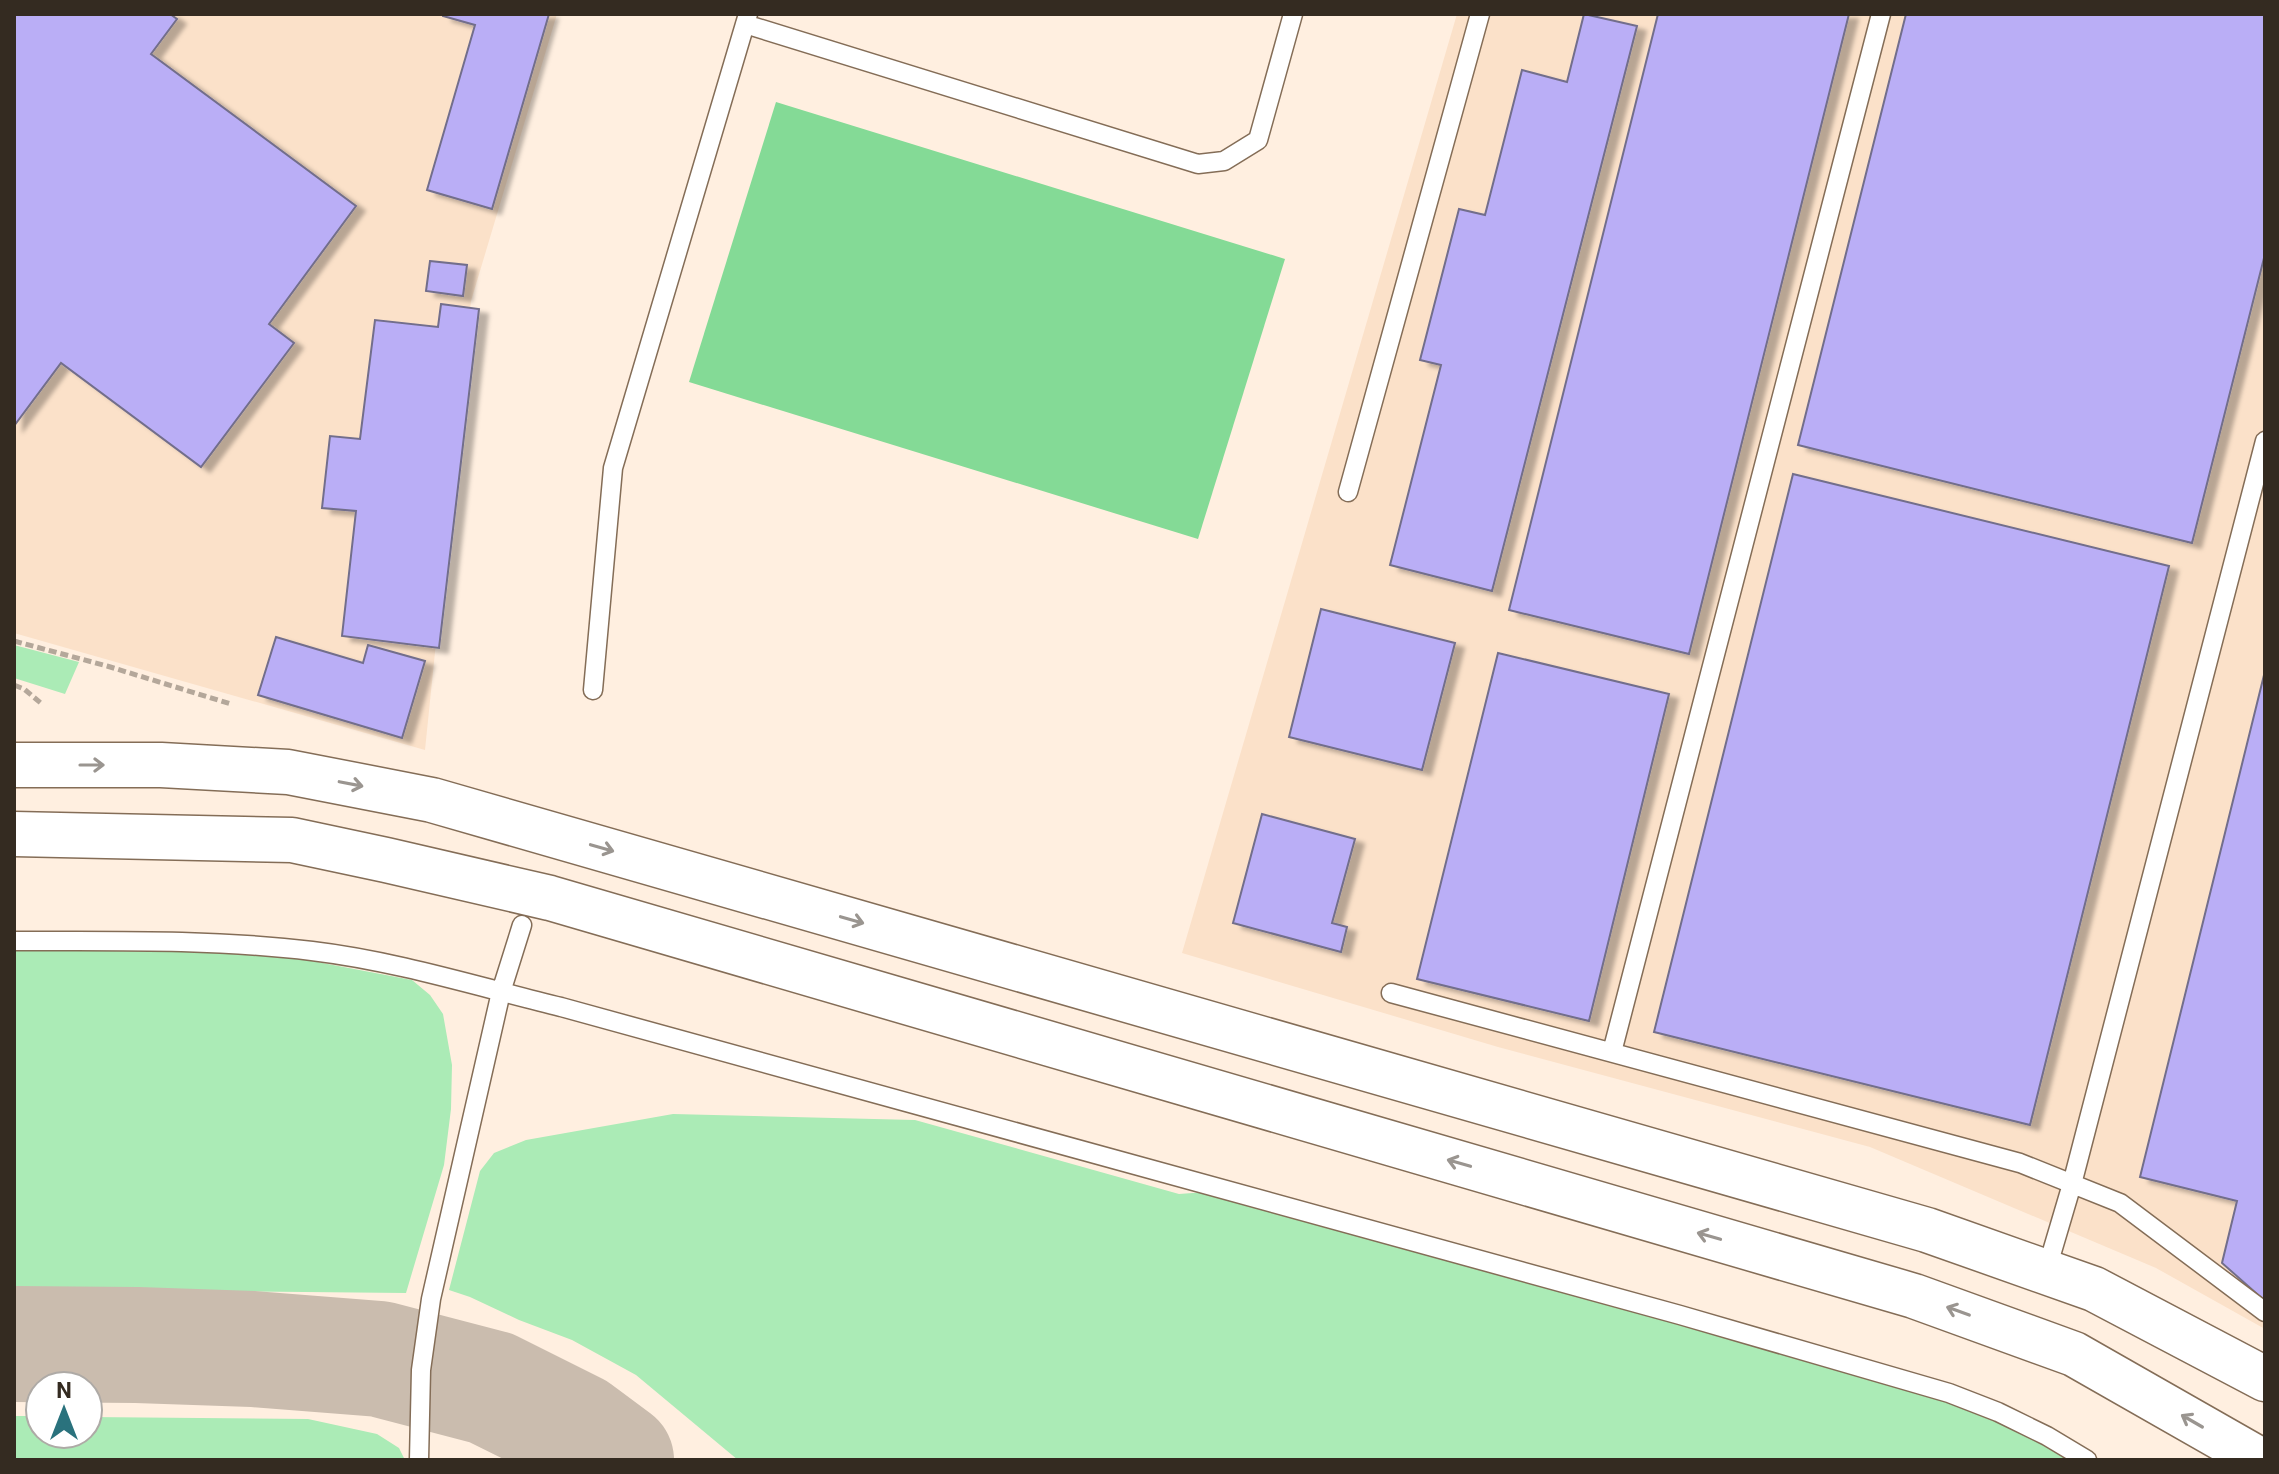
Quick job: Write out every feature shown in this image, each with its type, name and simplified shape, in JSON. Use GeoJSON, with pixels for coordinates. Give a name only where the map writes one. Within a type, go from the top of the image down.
{"type":"FeatureCollection","features":[{"type":"Feature","properties":{"kind":"street"},"geometry":{"type":"LineString","coordinates":[[14,765],[161,765],[288,772],[432,800],[1927,1230],[2094,1289],[2265,1379]]}},
{"type":"Feature","properties":{"kind":"street"},"geometry":{"type":"LineString","coordinates":[[14,834],[292,840],[550,898],[1914,1296],[2074,1354],[2260,1460]]}},
{"type":"Feature","properties":{"kind":"lane"},"geometry":{"type":"LineString","coordinates":[[593,690],[613,468],[747,19],[1198,164],[1224,161],[1258,140],[1293,14]]}},
{"type":"Feature","properties":{"kind":"lane"},"geometry":{"type":"LineString","coordinates":[[1348,492],[1480,14]]}},
{"type":"Feature","properties":{"kind":"lane"},"geometry":{"type":"LineString","coordinates":[[1612,1052],[1881,14]]}},
{"type":"Feature","properties":{"kind":"lane"},"geometry":{"type":"LineString","coordinates":[[2046,1272],[2072,1184],[2265,441]]}},
{"type":"Feature","properties":{"kind":"lane"},"geometry":{"type":"LineString","coordinates":[[419,1460],[421,1370],[431,1299],[501,992],[522,925]]}},
{"type":"Feature","properties":{"kind":"lane"},"geometry":{"type":"LineString","coordinates":[[14,941],[217,942],[314,951],[390,965],[561,1007],[1680,1315],[1949,1393],[2010,1418],[2087,1460]]}},
{"type":"Feature","properties":{"kind":"lane"},"geometry":{"type":"LineString","coordinates":[[1391,993],[2020,1163],[2120,1203],[2265,1312]]}},
{"type":"Feature","properties":{"kind":"path"},"geometry":{"type":"LineString","coordinates":[[14,641],[231,704]]}},
{"type":"Feature","properties":{"kind":"path"},"geometry":{"type":"LineString","coordinates":[[14,685],[42,704]]}},
{"type":"Feature","properties":{"kind":"shaded area"},"geometry":{"type":"Polygon","coordinates":[[[14,14],[557,14],[471,301],[425,750],[14,633],[14,14]]]}},
{"type":"Feature","properties":{"kind":"shaded area"},"geometry":{"type":"Polygon","coordinates":[[[1457,14],[2265,14],[2265,1329],[2156,1268],[1870,1147],[1498,1047],[1182,953],[1457,14]]]}},
{"type":"Feature","properties":{"kind":"green space"},"geometry":{"type":"Polygon","coordinates":[[[776,102],[1285,259],[1198,539],[689,382],[776,102]]]}},
{"type":"Feature","properties":{"kind":"green space"},"geometry":{"type":"Polygon","coordinates":[[[14,645],[79,662],[65,694],[14,678],[14,645]]]}},
{"type":"Feature","properties":{"kind":"green space"},"geometry":{"type":"Polygon","coordinates":[[[14,950],[200,952],[291,957],[412,980],[430,995],[443,1014],[452,1065],[451,1109],[444,1165],[406,1293],[14,1289],[14,950]]]}},
{"type":"Feature","properties":{"kind":"green space"},"geometry":{"type":"Polygon","coordinates":[[[673,1114],[915,1120],[1179,1194],[1206,1192],[1915,1390],[2013,1430],[2069,1460],[738,1460],[636,1375],[572,1340],[449,1290],[480,1171],[494,1153],[526,1140],[673,1114]]]}},
{"type":"Feature","properties":{"kind":"green space"},"geometry":{"type":"Polygon","coordinates":[[[14,1416],[24,1416],[24,1450],[104,1450],[104,1417],[308,1419],[377,1434],[399,1448],[405,1460],[14,1460],[14,1416]]]}},
{"type":"Feature","properties":{"kind":"building"},"geometry":{"type":"Polygon","coordinates":[[[14,14],[170,14],[177,19],[151,54],[356,206],[269,324],[294,343],[201,467],[61,363],[14,426],[14,14]]]}},
{"type":"Feature","properties":{"kind":"building"},"geometry":{"type":"Polygon","coordinates":[[[443,14],[549,14],[492,209],[427,190],[475,25],[443,14]]]}},
{"type":"Feature","properties":{"kind":"building"},"geometry":{"type":"Polygon","coordinates":[[[1584,14],[1637,26],[1492,591],[1390,565],[1441,365],[1420,360],[1459,209],[1485,215],[1522,70],[1567,82],[1584,14]]]}},
{"type":"Feature","properties":{"kind":"building"},"geometry":{"type":"Polygon","coordinates":[[[1658,14],[1849,14],[1689,654],[1509,610],[1658,14]]]}},
{"type":"Feature","properties":{"kind":"building"},"geometry":{"type":"Polygon","coordinates":[[[1906,14],[2265,14],[2265,254],[2192,543],[1798,445],[1906,14]]]}},
{"type":"Feature","properties":{"kind":"building"},"geometry":{"type":"Polygon","coordinates":[[[430,261],[467,265],[463,296],[426,291],[430,261]]]}},
{"type":"Feature","properties":{"kind":"building"},"geometry":{"type":"Polygon","coordinates":[[[441,304],[479,309],[439,648],[342,636],[356,511],[322,508],[330,436],[360,439],[375,320],[438,327],[441,304]]]}},
{"type":"Feature","properties":{"kind":"building"},"geometry":{"type":"Polygon","coordinates":[[[1793,474],[2169,566],[2030,1125],[1654,1032],[1793,474]]]}},
{"type":"Feature","properties":{"kind":"building"},"geometry":{"type":"Polygon","coordinates":[[[1321,609],[1455,643],[1422,770],[1289,737],[1321,609]]]}},
{"type":"Feature","properties":{"kind":"building"},"geometry":{"type":"Polygon","coordinates":[[[276,637],[363,663],[368,645],[425,661],[402,738],[258,695],[276,637]]]}},
{"type":"Feature","properties":{"kind":"building"},"geometry":{"type":"Polygon","coordinates":[[[1498,653],[1669,694],[1589,1021],[1417,979],[1498,653]]]}},
{"type":"Feature","properties":{"kind":"building"},"geometry":{"type":"Polygon","coordinates":[[[2265,671],[2265,1301],[2222,1263],[2237,1201],[2140,1177],[2265,671]]]}},
{"type":"Feature","properties":{"kind":"building"},"geometry":{"type":"Polygon","coordinates":[[[1262,814],[1355,839],[1332,923],[1347,927],[1341,952],[1233,923],[1262,814]]]}},
{"type":"Feature","properties":{"kind":"taxiway"},"geometry":{"type":"LineString","coordinates":[[14,1344],[253,1349],[380,1359],[491,1388],[577,1431],[616,1460]]}}]}
